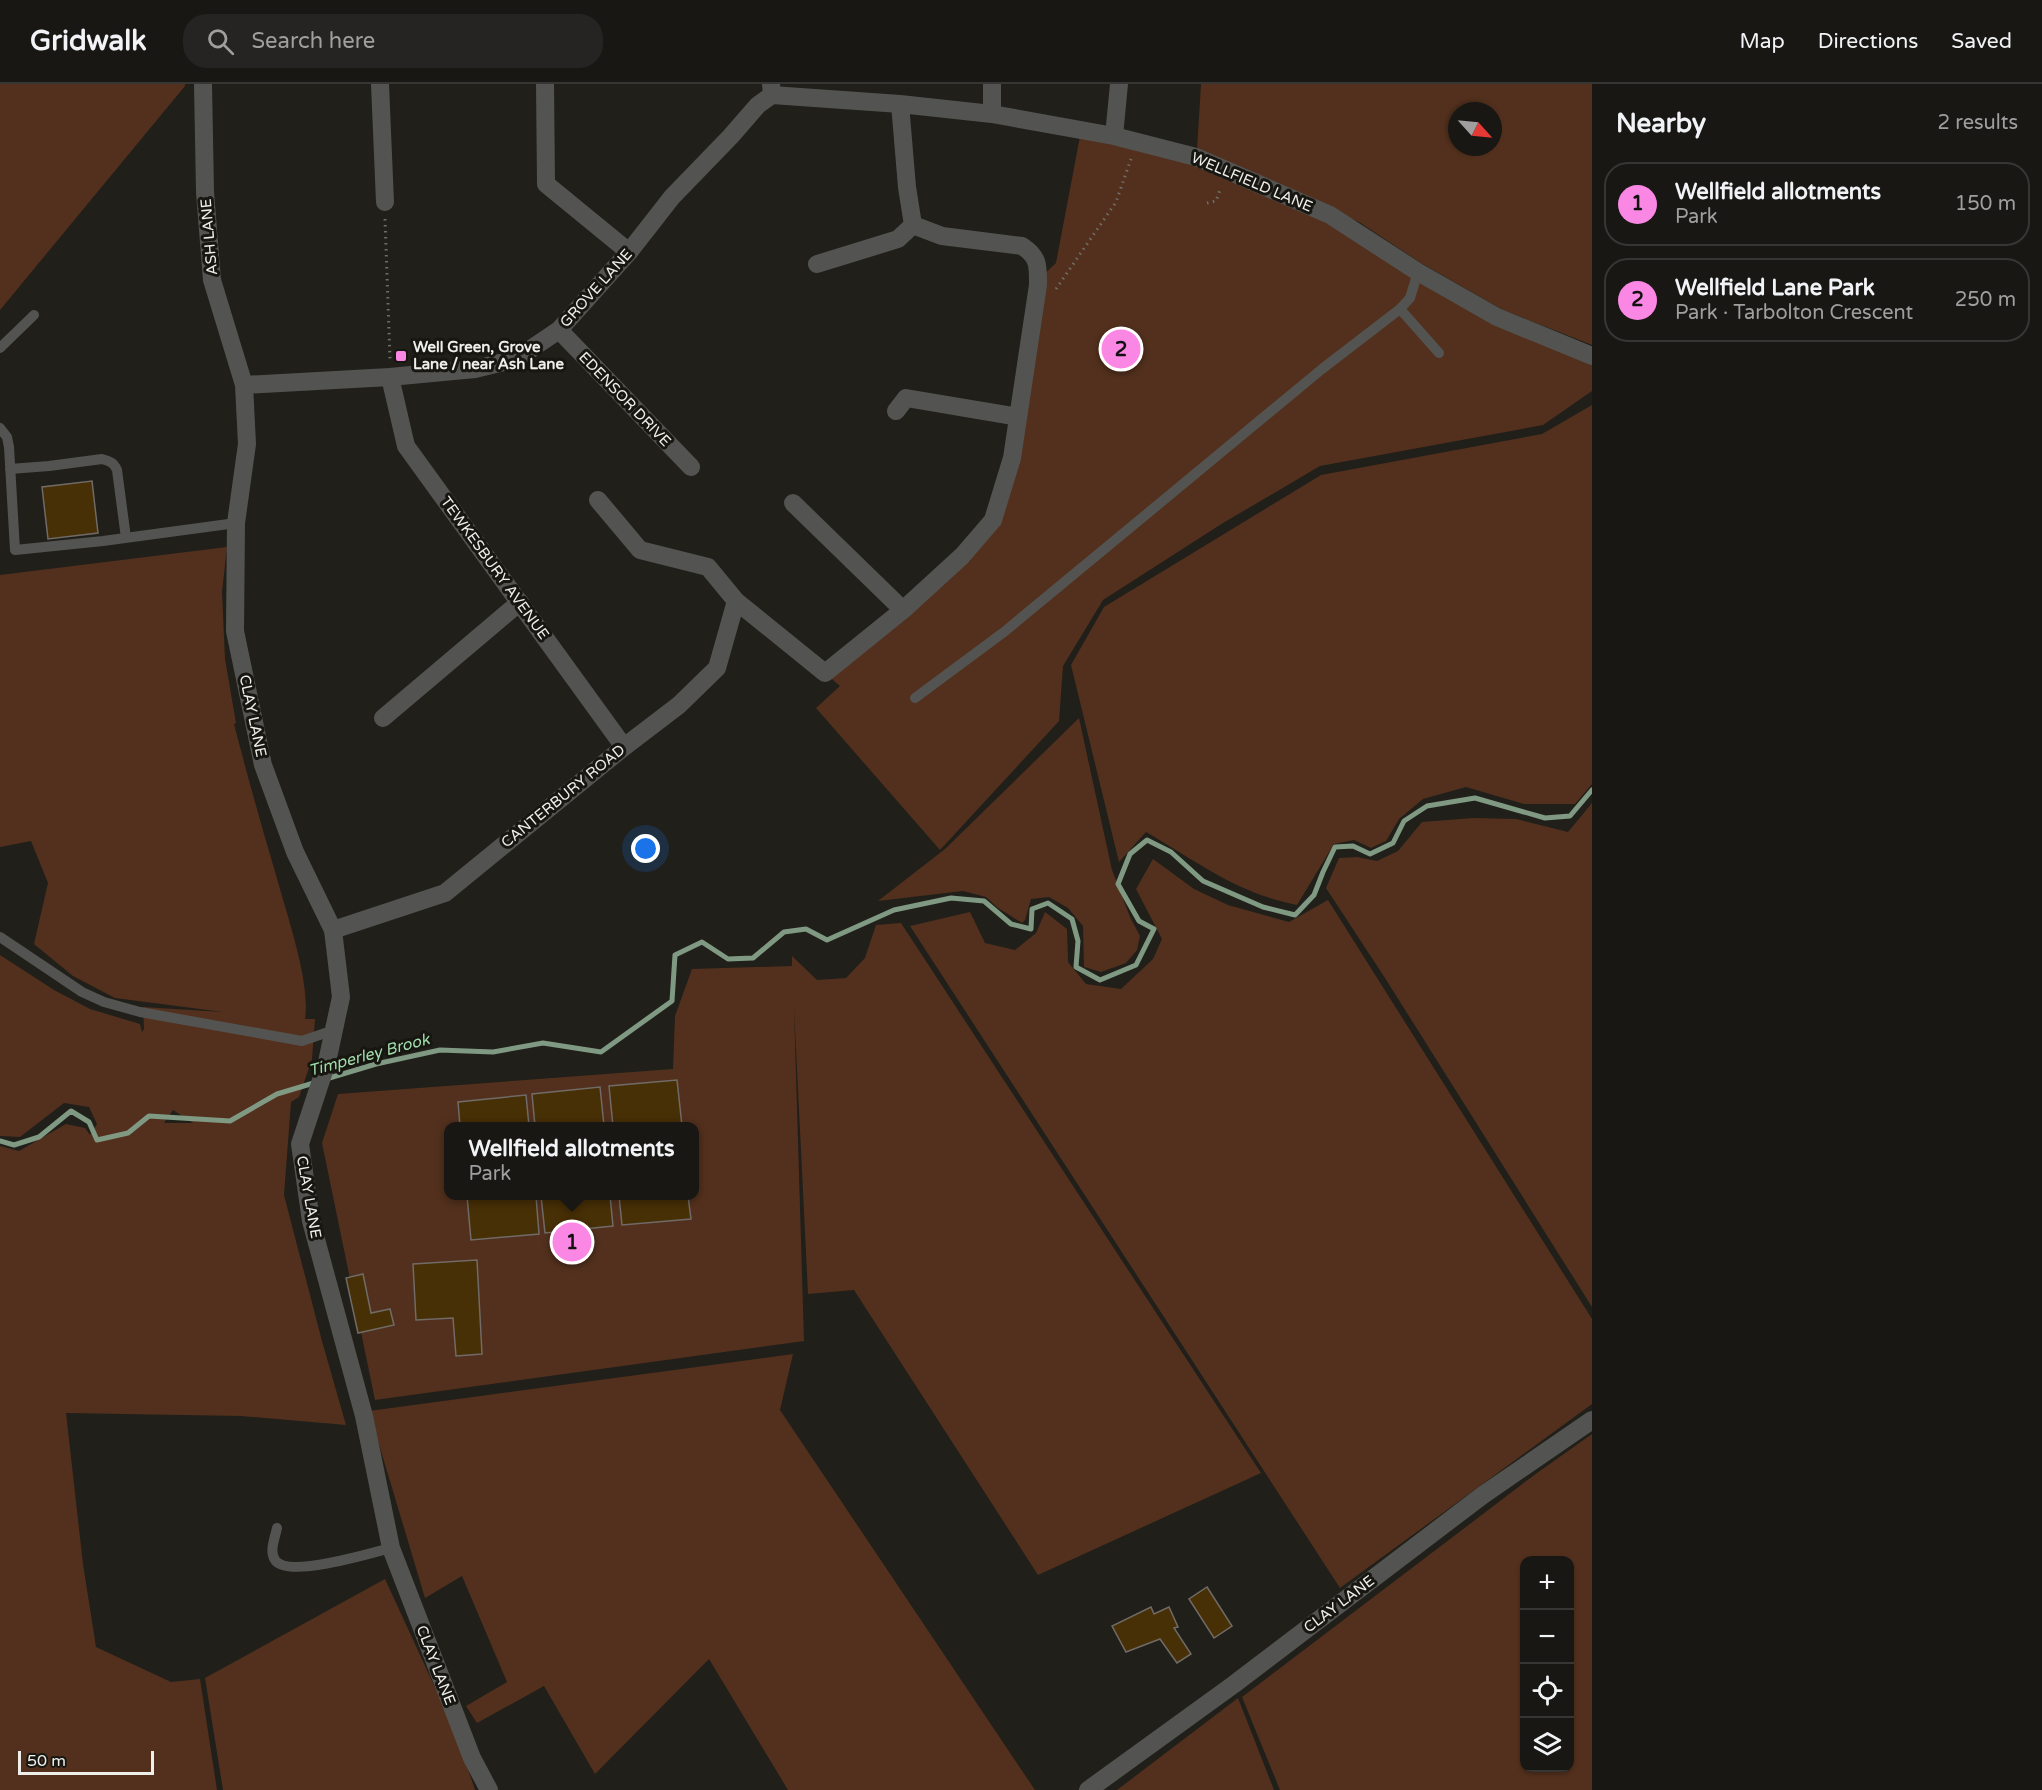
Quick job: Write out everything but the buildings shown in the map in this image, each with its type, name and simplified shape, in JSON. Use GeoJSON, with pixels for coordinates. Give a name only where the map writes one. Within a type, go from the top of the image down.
{"type":"FeatureCollection","features":[{"type":"Feature","properties":{"kind":"street","name":"ASH LANE"},"geometry":{"type":"LineString","coordinates":[[203,84],[205,192],[212,280],[244,385]]}},
{"type":"Feature","properties":{"kind":"street"},"geometry":{"type":"LineString","coordinates":[[380,84],[385,202]]}},
{"type":"Feature","properties":{"kind":"street"},"geometry":{"type":"LineString","coordinates":[[545,84],[546,184],[629,252]]}},
{"type":"Feature","properties":{"kind":"street"},"geometry":{"type":"LineString","coordinates":[[992,84],[992,114]]}},
{"type":"Feature","properties":{"kind":"street"},"geometry":{"type":"LineString","coordinates":[[1114,136],[1119,84]]}},
{"type":"Feature","properties":{"kind":"street","name":"GROVE LANE"},"geometry":{"type":"LineString","coordinates":[[244,385],[390,377],[475,369],[516,359],[559,330],[629,252],[672,197],[772,90]]}},
{"type":"Feature","properties":{"kind":"street","name":"WELLFIELD LANE"},"geometry":{"type":"LineString","coordinates":[[772,90],[992,114],[1114,136],[1196,157],[1330,215],[1418,272],[1497,317],[1592,356]]}},
{"type":"Feature","properties":{"kind":"street"},"geometry":{"type":"LineString","coordinates":[[900,104],[907,187],[913,225]]}},
{"type":"Feature","properties":{"kind":"street"},"geometry":{"type":"LineString","coordinates":[[817,264],[898,239],[913,225]]}},
{"type":"Feature","properties":{"kind":"street"},"geometry":{"type":"LineString","coordinates":[[598,500],[640,550],[708,567],[736,601],[825,673],[903,610],[962,556],[993,520],[1012,458],[1038,285],[1038,266],[1032,252],[1022,246],[942,236],[913,225]]}},
{"type":"Feature","properties":{"kind":"street","name":"EDENSOR DRIVE"},"geometry":{"type":"LineString","coordinates":[[559,330],[691,467]]}},
{"type":"Feature","properties":{"kind":"street","name":"TEWKESBURY AVENUE"},"geometry":{"type":"LineString","coordinates":[[390,377],[406,446],[624,747]]}},
{"type":"Feature","properties":{"kind":"street","name":"CLAY LANE"},"geometry":{"type":"LineString","coordinates":[[244,385],[247,444],[236,523],[235,631],[263,765],[295,852],[333,930],[341,997],[327,1062],[300,1144],[311,1221],[364,1416],[392,1548],[472,1758],[489,1790]]}},
{"type":"Feature","properties":{"kind":"street"},"geometry":{"type":"LineString","coordinates":[[896,411],[906,398],[1018,417]]}},
{"type":"Feature","properties":{"kind":"street"},"geometry":{"type":"LineString","coordinates":[[793,503],[903,610]]}},
{"type":"Feature","properties":{"kind":"street","name":"CANTERBURY ROAD"},"geometry":{"type":"LineString","coordinates":[[333,930],[445,893],[679,705],[717,668],[736,601]]}},
{"type":"Feature","properties":{"kind":"street"},"geometry":{"type":"LineString","coordinates":[[383,718],[520,602]]}},
{"type":"Feature","properties":{"kind":"street","name":"CLAY LANE"},"geometry":{"type":"LineString","coordinates":[[1088,1790],[1233,1685],[1483,1495],[1592,1420]]}},
{"type":"Feature","properties":{"kind":"lane"},"geometry":{"type":"LineString","coordinates":[[915,698],[1004,632],[1322,369],[1400,309],[1410,298],[1418,272]]}},
{"type":"Feature","properties":{"kind":"lane"},"geometry":{"type":"LineString","coordinates":[[1400,309],[1439,353]]}},
{"type":"Feature","properties":{"kind":"lane"},"geometry":{"type":"LineString","coordinates":[[0,348],[34,315]]}},
{"type":"Feature","properties":{"kind":"lane"},"geometry":{"type":"LineString","coordinates":[[0,428],[7,437],[15,550],[236,523]]}},
{"type":"Feature","properties":{"kind":"lane"},"geometry":{"type":"LineString","coordinates":[[10,469],[109,460],[117,470],[126,538]]}},
{"type":"Feature","properties":{"kind":"lane"},"geometry":{"type":"LineString","coordinates":[[0,937],[82,992],[104,1002],[140,1012],[302,1041],[334,1030]]}},
{"type":"Feature","properties":{"kind":"lane"},"geometry":{"type":"LineString","coordinates":[[277,1528],[272,1552],[275,1561],[284,1567],[308,1567],[392,1548]]}},
{"type":"Feature","properties":{"kind":"path"},"geometry":{"type":"LineString","coordinates":[[1038,285],[1048,286],[1054,290],[1116,202],[1130,158],[1140,161]]}},
{"type":"Feature","properties":{"kind":"path"},"geometry":{"type":"LineString","coordinates":[[1207,203],[1216,201],[1222,183]]}},
{"type":"Feature","properties":{"kind":"path"},"geometry":{"type":"LineString","coordinates":[[385,202],[390,377]]}},
{"type":"Feature","properties":{"kind":"shaded area"},"geometry":{"type":"Polygon","coordinates":[[[0,84],[185,84],[185,86],[0,310],[0,84]]]}},
{"type":"Feature","properties":{"kind":"shaded area"},"geometry":{"type":"Polygon","coordinates":[[[1201,84],[1592,84],[1592,345],[1503,310],[1421,263],[1359,222],[1197,150],[1201,84]]]}},
{"type":"Feature","properties":{"kind":"shaded area"},"geometry":{"type":"Polygon","coordinates":[[[1081,131],[1218,165],[1418,272],[1592,356],[1592,391],[1543,425],[1320,466],[1223,523],[1103,600],[1063,666],[1059,721],[940,850],[816,708],[840,686],[825,673],[993,520],[1043,275],[1056,263],[1081,131]]]}},
{"type":"Feature","properties":{"kind":"shaded area"},"geometry":{"type":"Polygon","coordinates":[[[1592,405],[1592,784],[1575,804],[1524,804],[1466,787],[1423,799],[1399,819],[1386,841],[1371,848],[1354,840],[1334,844],[1297,905],[1275,900],[1236,885],[1146,832],[1119,862],[1071,665],[1104,607],[1321,475],[1542,434],[1592,405]]]}},
{"type":"Feature","properties":{"kind":"shaded area"},"geometry":{"type":"Polygon","coordinates":[[[227,547],[222,592],[225,659],[236,723],[234,724],[301,967],[306,1004],[305,1019],[315,1019],[312,1059],[299,1097],[291,1102],[284,1195],[346,1425],[241,1416],[66,1413],[83,1564],[96,1647],[171,1682],[200,1679],[217,1790],[0,1790],[0,1146],[19,1151],[66,1124],[85,1128],[90,1135],[97,1124],[89,1107],[64,1103],[20,1137],[0,1136],[0,955],[54,990],[90,1009],[140,1024],[142,1032],[144,1029],[143,1007],[223,1012],[115,998],[73,976],[34,944],[48,883],[31,841],[0,847],[0,575],[227,547]],[[173,1110],[164,1123],[193,1123],[173,1110]]]}},
{"type":"Feature","properties":{"kind":"shaded area"},"geometry":{"type":"Polygon","coordinates":[[[1079,718],[1112,870],[1140,936],[1137,950],[1126,963],[1101,972],[1084,967],[1083,926],[1068,908],[1049,897],[1031,899],[1022,923],[998,908],[986,897],[963,891],[878,901],[945,849],[1079,718]]]}},
{"type":"Feature","properties":{"kind":"shaded area"},"geometry":{"type":"Polygon","coordinates":[[[1592,803],[1592,1307],[1326,888],[1339,858],[1357,857],[1377,861],[1398,851],[1422,822],[1473,818],[1516,819],[1568,832],[1592,803]]]}},
{"type":"Feature","properties":{"kind":"shaded area"},"geometry":{"type":"Polygon","coordinates":[[[1153,859],[1194,889],[1228,905],[1289,922],[1328,900],[1592,1319],[1592,1404],[1340,1588],[910,926],[970,912],[985,943],[1015,950],[1036,933],[1045,912],[1067,929],[1068,962],[1086,984],[1121,989],[1153,959],[1162,939],[1136,889],[1153,859]]]}},
{"type":"Feature","properties":{"kind":"shaded area"},"geometry":{"type":"Polygon","coordinates":[[[901,923],[1261,1473],[1038,1575],[854,1290],[808,1294],[794,1008],[804,1341],[375,1400],[322,1143],[338,1094],[673,1069],[675,1016],[692,969],[792,966],[792,956],[817,980],[846,978],[865,958],[876,925],[901,923]]]}},
{"type":"Feature","properties":{"kind":"shaded area"},"geometry":{"type":"Polygon","coordinates":[[[793,1354],[780,1410],[1035,1790],[788,1790],[709,1659],[595,1774],[544,1686],[477,1723],[466,1706],[507,1682],[462,1576],[425,1598],[369,1411],[793,1354]]]}},
{"type":"Feature","properties":{"kind":"shaded area"},"geometry":{"type":"Polygon","coordinates":[[[1592,1434],[1592,1790],[1280,1790],[1242,1697],[1537,1473],[1592,1434]]]}},
{"type":"Feature","properties":{"kind":"shaded area"},"geometry":{"type":"Polygon","coordinates":[[[385,1579],[456,1733],[475,1790],[223,1790],[205,1678],[385,1579]]]}},
{"type":"Feature","properties":{"kind":"shaded area"},"geometry":{"type":"Polygon","coordinates":[[[1238,1698],[1274,1790],[1117,1790],[1238,1698]]]}},
{"type":"Feature","properties":{"kind":"waterway","name":"Timperley Brook"},"geometry":{"type":"LineString","coordinates":[[326,1079],[376,1064],[440,1050],[493,1052],[543,1043],[601,1052],[672,1001],[675,955],[702,942],[728,959],[753,958],[784,932],[806,929],[827,940],[894,910],[951,898],[984,901],[1011,924],[1031,929],[1032,909],[1048,903],[1072,919],[1078,941],[1076,967],[1100,980],[1136,965],[1154,929],[1139,921],[1118,884],[1130,854],[1147,840],[1171,852],[1203,881],[1263,907],[1295,915],[1314,895],[1335,847],[1353,846],[1370,854],[1393,843],[1404,821],[1427,806],[1475,798],[1545,818],[1570,816],[1592,790]]}},
{"type":"Feature","properties":{"kind":"waterway","name":"Timperley Brook"},"geometry":{"type":"LineString","coordinates":[[0,1141],[14,1145],[39,1137],[71,1111],[89,1122],[97,1140],[128,1133],[149,1116],[230,1121],[277,1094],[317,1082]]}},
{"type":"Feature","properties":{"kind":"place","name":"Wellfield Lane Park"},"geometry":{"type":"Point","coordinates":[1121,349]}},
{"type":"Feature","properties":{"kind":"place","name":"Well Green, Grove Lane / near Ash Lane"},"geometry":{"type":"Point","coordinates":[401,356]}},
{"type":"Feature","properties":{"kind":"place","name":"Wellfield allotments"},"geometry":{"type":"Point","coordinates":[572,1242]}}]}
